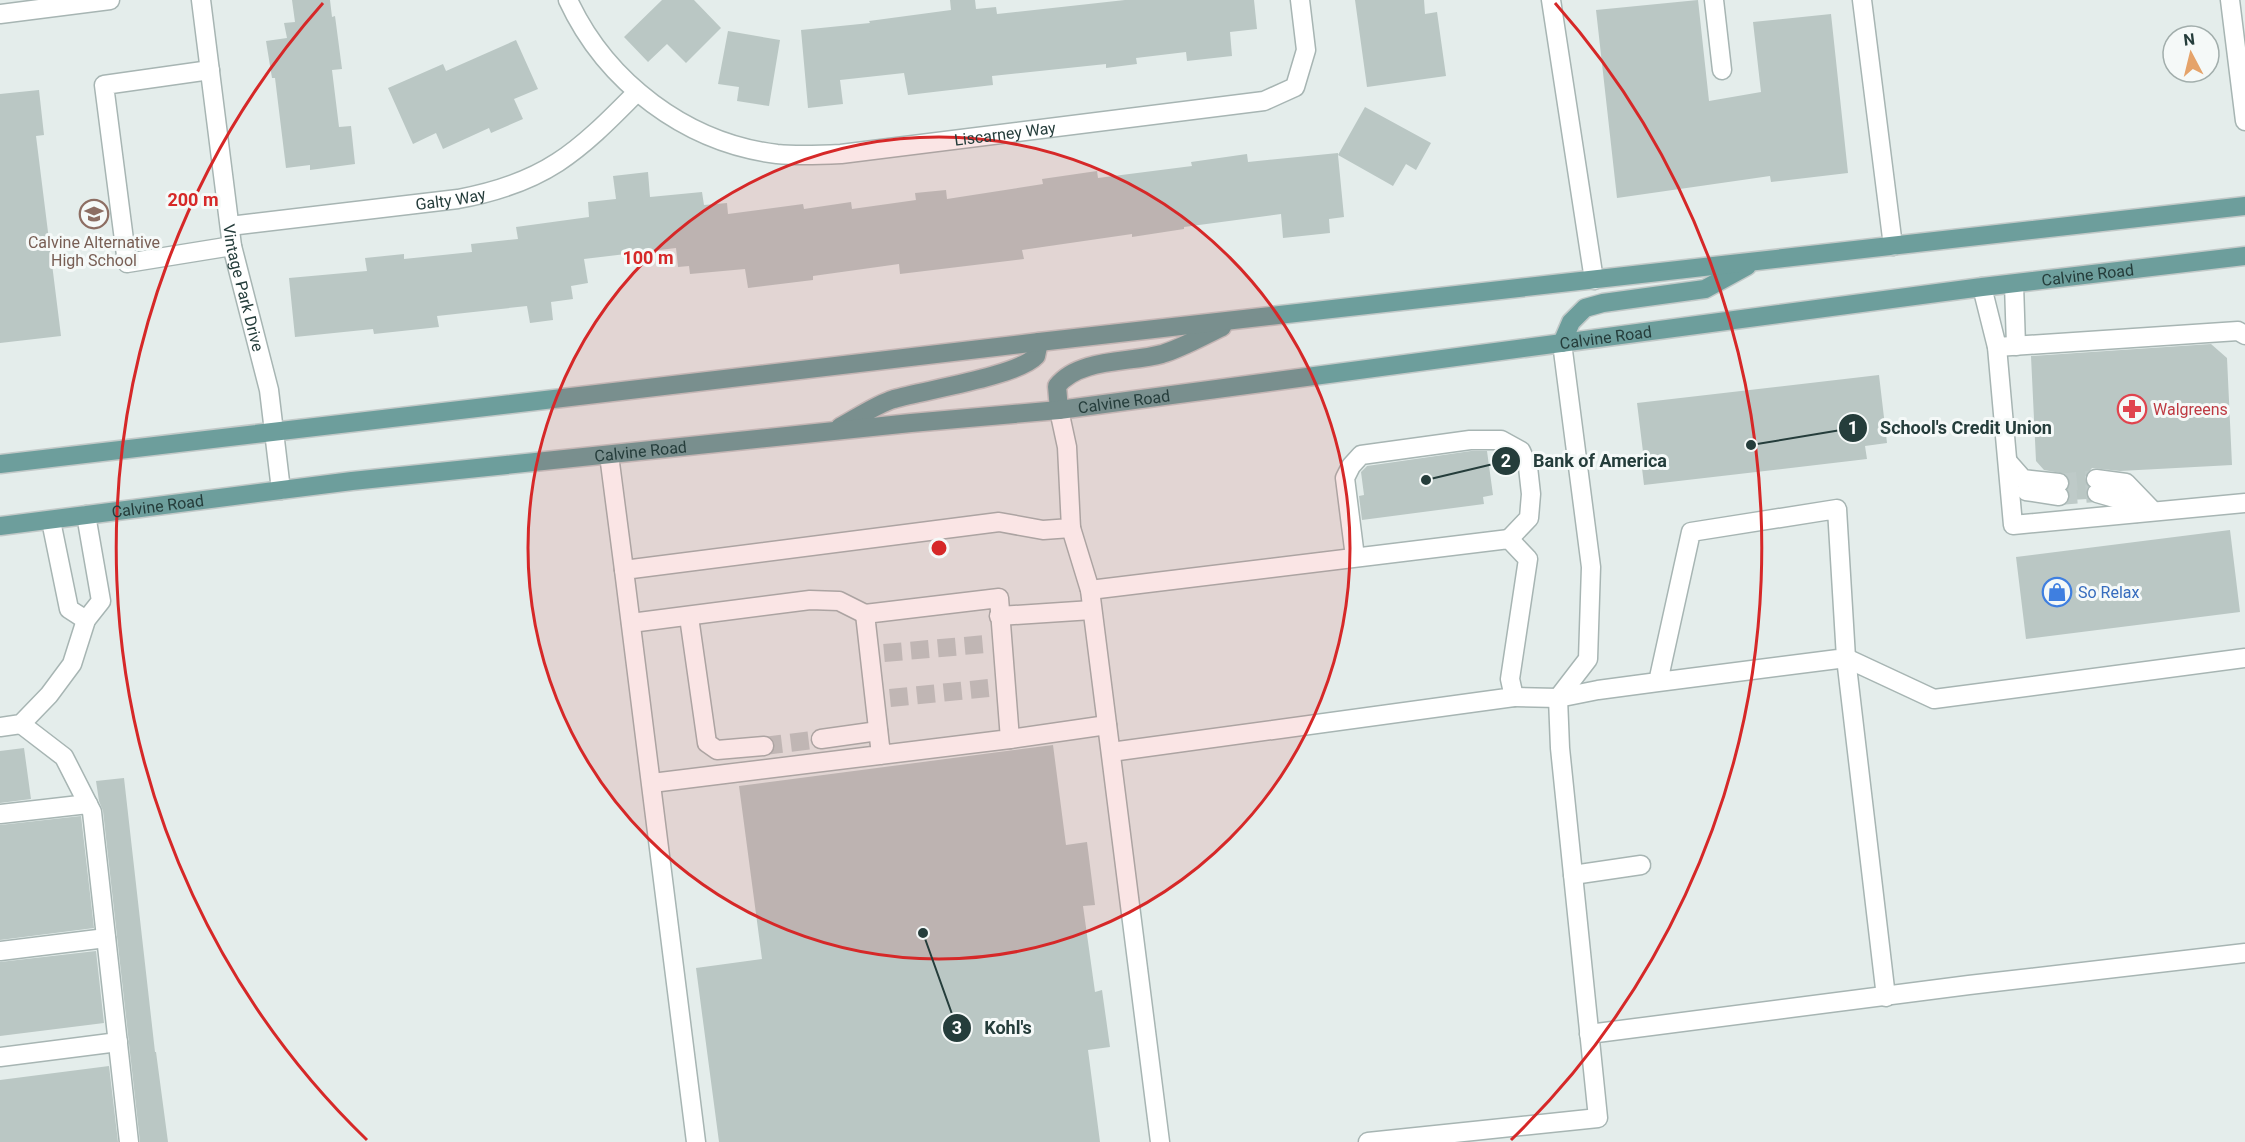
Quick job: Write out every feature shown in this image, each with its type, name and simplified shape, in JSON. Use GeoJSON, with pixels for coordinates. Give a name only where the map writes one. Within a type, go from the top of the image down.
{"type":"FeatureCollection","features":[{"type":"Feature","properties":{"kind":"main road"},"geometry":{"type":"LineString","coordinates":[[0,464],[1039,342],[2245,206]]}},
{"type":"Feature","properties":{"kind":"main road","name":"Calvine Road"},"geometry":{"type":"LineString","coordinates":[[0,526],[352,481],[1059,410],[1982,287],[2245,256]]}},
{"type":"Feature","properties":{"kind":"main road"},"geometry":{"type":"LineString","coordinates":[[1562,342],[1571,322],[1585,308],[1603,303],[1705,289],[1757,261]]}},
{"type":"Feature","properties":{"kind":"main road"},"geometry":{"type":"LineString","coordinates":[[1059,410],[1057,386],[1064,376],[1079,369],[1163,354],[1240,320]]}},
{"type":"Feature","properties":{"kind":"main road"},"geometry":{"type":"LineString","coordinates":[[830,432],[891,400],[1000,374],[1022,365],[1036,356],[1039,342]]}},
{"type":"Feature","properties":{"kind":"street"},"geometry":{"type":"LineString","coordinates":[[0,14],[110,0]]}},
{"type":"Feature","properties":{"kind":"street","name":"Vintage Park Drive"},"geometry":{"type":"LineString","coordinates":[[201,0],[232,246],[269,390],[281,490]]}},
{"type":"Feature","properties":{"kind":"street"},"geometry":{"type":"LineString","coordinates":[[568,0],[592,43],[621,78],[637,92]]}},
{"type":"Feature","properties":{"kind":"street","name":"Liscarney Way"},"geometry":{"type":"LineString","coordinates":[[637,92],[671,117],[698,131],[744,148],[777,154],[808,155],[841,154],[1264,101],[1296,87],[1306,50],[1300,0]]}},
{"type":"Feature","properties":{"kind":"street"},"geometry":{"type":"LineString","coordinates":[[1551,0],[1594,280]]}},
{"type":"Feature","properties":{"kind":"street"},"geometry":{"type":"LineString","coordinates":[[1714,0],[1722,70]]}},
{"type":"Feature","properties":{"kind":"street"},"geometry":{"type":"LineString","coordinates":[[1862,0],[1893,246]]}},
{"type":"Feature","properties":{"kind":"street"},"geometry":{"type":"LineString","coordinates":[[2230,0],[2241,59],[2245,121]]}},
{"type":"Feature","properties":{"kind":"street"},"geometry":{"type":"LineString","coordinates":[[210,70],[104,85],[127,263],[232,246]]}},
{"type":"Feature","properties":{"kind":"street","name":"Galty Way"},"geometry":{"type":"LineString","coordinates":[[230,226],[458,199],[516,184],[544,172],[570,156],[593,137],[637,92]]}},
{"type":"Feature","properties":{"kind":"street"},"geometry":{"type":"LineString","coordinates":[[2014,284],[2016,346]]}},
{"type":"Feature","properties":{"kind":"street"},"geometry":{"type":"LineString","coordinates":[[1982,287],[1997,347],[2013,525],[2245,502]]}},
{"type":"Feature","properties":{"kind":"street"},"geometry":{"type":"LineString","coordinates":[[1997,347],[2241,333]]}},
{"type":"Feature","properties":{"kind":"street"},"geometry":{"type":"LineString","coordinates":[[1368,1142],[1598,1118],[1560,748],[1558,698],[1588,660],[1591,567],[1562,342]]}},
{"type":"Feature","properties":{"kind":"street"},"geometry":{"type":"LineString","coordinates":[[1059,410],[1067,447],[1071,528],[1090,590],[1160,1142]]}},
{"type":"Feature","properties":{"kind":"street"},"geometry":{"type":"LineString","coordinates":[[1090,590],[1509,538],[1529,518],[1532,494],[1528,467],[1521,451],[1501,440],[1470,440],[1361,456],[1351,466],[1345,478],[1355,557]]}},
{"type":"Feature","properties":{"kind":"street"},"geometry":{"type":"LineString","coordinates":[[609,455],[696,1142]]}},
{"type":"Feature","properties":{"kind":"street"},"geometry":{"type":"LineString","coordinates":[[2008,462],[2023,479],[2059,489],[2023,491],[2009,482]]}},
{"type":"Feature","properties":{"kind":"street"},"geometry":{"type":"LineString","coordinates":[[2097,486],[2145,512]]}},
{"type":"Feature","properties":{"kind":"street"},"geometry":{"type":"LineString","coordinates":[[1658,682],[1690,532],[1837,509],[1846,658],[1886,998]]}},
{"type":"Feature","properties":{"kind":"street"},"geometry":{"type":"LineString","coordinates":[[0,727],[21,724],[49,695],[72,663],[86,620],[101,601],[86,515]]}},
{"type":"Feature","properties":{"kind":"street"},"geometry":{"type":"LineString","coordinates":[[51,521],[69,609],[86,620]]}},
{"type":"Feature","properties":{"kind":"street"},"geometry":{"type":"LineString","coordinates":[[624,570],[999,522],[1043,530],[1071,528]]}},
{"type":"Feature","properties":{"kind":"street"},"geometry":{"type":"LineString","coordinates":[[1509,538],[1528,559],[1510,679],[1514,697]]}},
{"type":"Feature","properties":{"kind":"street"},"geometry":{"type":"LineString","coordinates":[[631,623],[810,600],[839,601],[865,614],[999,598],[999,616],[994,643],[997,688],[1010,739]]}},
{"type":"Feature","properties":{"kind":"street"},"geometry":{"type":"LineString","coordinates":[[999,616],[1092,610]]}},
{"type":"Feature","properties":{"kind":"street"},"geometry":{"type":"LineString","coordinates":[[865,614],[877,653],[883,699],[878,731],[881,755]]}},
{"type":"Feature","properties":{"kind":"street"},"geometry":{"type":"LineString","coordinates":[[689,617],[707,743],[717,750],[764,747]]}},
{"type":"Feature","properties":{"kind":"street"},"geometry":{"type":"LineString","coordinates":[[1111,752],[1514,697],[1558,698],[1598,690],[1846,658],[1934,699],[2245,658]]}},
{"type":"Feature","properties":{"kind":"street"},"geometry":{"type":"LineString","coordinates":[[21,724],[64,757],[92,812],[129,1142]]}},
{"type":"Feature","properties":{"kind":"street"},"geometry":{"type":"LineString","coordinates":[[652,783],[1107,725]]}},
{"type":"Feature","properties":{"kind":"street"},"geometry":{"type":"LineString","coordinates":[[821,739],[878,731]]}},
{"type":"Feature","properties":{"kind":"street"},"geometry":{"type":"LineString","coordinates":[[0,814],[88,804]]}},
{"type":"Feature","properties":{"kind":"street"},"geometry":{"type":"LineString","coordinates":[[1574,875],[1641,865]]}},
{"type":"Feature","properties":{"kind":"street"},"geometry":{"type":"LineString","coordinates":[[0,951],[106,938]]}},
{"type":"Feature","properties":{"kind":"street"},"geometry":{"type":"LineString","coordinates":[[1589,1034],[1886,998],[1970,985],[2245,953]]}},
{"type":"Feature","properties":{"kind":"street"},"geometry":{"type":"LineString","coordinates":[[0,1056],[118,1042]]}},
{"type":"Feature","properties":{"kind":"building"},"geometry":{"type":"Polygon","coordinates":[[[292,0],[330,0],[332,17],[335,16],[342,69],[332,70],[339,127],[351,126],[355,164],[310,170],[310,165],[286,168],[275,78],[272,78],[266,41],[287,38],[284,23],[295,22],[292,0]]]}},
{"type":"Feature","properties":{"kind":"building"},"geometry":{"type":"Polygon","coordinates":[[[662,0],[694,0],[721,28],[686,63],[667,44],[648,62],[624,37],[662,0]]]}},
{"type":"Feature","properties":{"kind":"building"},"geometry":{"type":"Polygon","coordinates":[[[950,0],[975,0],[976,9],[996,7],[997,14],[1125,0],[1254,0],[1257,29],[1230,32],[1232,56],[1187,61],[1186,52],[1136,58],[1137,64],[1106,68],[1106,64],[992,76],[993,85],[908,95],[904,73],[840,80],[843,104],[808,108],[801,30],[870,23],[869,21],[951,10],[950,0]]]}},
{"type":"Feature","properties":{"kind":"building"},"geometry":{"type":"Polygon","coordinates":[[[1355,0],[1424,0],[1425,14],[1437,12],[1446,76],[1367,87],[1355,0]]]}},
{"type":"Feature","properties":{"kind":"building"},"geometry":{"type":"Polygon","coordinates":[[[1698,0],[1709,101],[1761,92],[1753,22],[1831,14],[1848,173],[1771,182],[1770,176],[1617,198],[1596,10],[1698,0]]]}},
{"type":"Feature","properties":{"kind":"building"},"geometry":{"type":"Polygon","coordinates":[[[728,31],[780,40],[769,106],[737,101],[739,87],[718,84],[728,31]]]}},
{"type":"Feature","properties":{"kind":"building"},"geometry":{"type":"Polygon","coordinates":[[[516,40],[538,89],[514,99],[523,119],[491,133],[489,128],[443,149],[436,133],[413,144],[388,88],[443,64],[446,71],[516,40]]]}},
{"type":"Feature","properties":{"kind":"building"},"geometry":{"type":"Polygon","coordinates":[[[39,90],[44,135],[36,136],[61,336],[0,343],[0,94],[39,90]]]}},
{"type":"Feature","properties":{"kind":"building"},"geometry":{"type":"Polygon","coordinates":[[[1365,107],[1431,143],[1416,170],[1406,164],[1393,186],[1338,155],[1365,107]]]}},
{"type":"Feature","properties":{"kind":"building"},"geometry":{"type":"Polygon","coordinates":[[[1338,153],[1344,217],[1329,219],[1330,233],[1283,238],[1281,214],[1184,227],[1184,229],[1132,237],[1132,234],[1022,250],[1024,259],[900,274],[899,264],[813,276],[813,280],[748,288],[745,269],[690,274],[689,266],[678,267],[676,248],[584,259],[588,283],[571,286],[573,299],[551,302],[553,320],[530,323],[527,306],[437,316],[439,327],[374,334],[373,329],[295,337],[289,278],[367,271],[365,258],[404,254],[404,259],[472,252],[471,244],[518,239],[516,227],[589,217],[588,202],[616,199],[613,176],[648,172],[650,197],[702,192],[704,205],[727,203],[728,214],[803,204],[804,209],[851,202],[852,209],[916,200],[915,193],[946,190],[947,199],[1043,184],[1042,179],[1097,171],[1098,178],[1192,166],[1191,162],[1247,154],[1248,162],[1338,153]]]}},
{"type":"Feature","properties":{"kind":"building","name":"Walgreens"},"geometry":{"type":"Polygon","coordinates":[[[2211,344],[2227,358],[2232,465],[2120,471],[2092,468],[2085,477],[2088,499],[2069,500],[2070,484],[2066,474],[2044,470],[2036,461],[2031,356],[2211,344]]]}},
{"type":"Feature","properties":{"kind":"building"},"geometry":{"type":"Polygon","coordinates":[[[1879,375],[1887,443],[1865,446],[1867,459],[1644,485],[1641,460],[1644,460],[1637,403],[1879,375]]]}},
{"type":"Feature","properties":{"kind":"building"},"geometry":{"type":"Polygon","coordinates":[[[1471,451],[1487,451],[1493,495],[1483,497],[1484,504],[1362,520],[1359,496],[1364,495],[1361,472],[1367,466],[1471,451]]]}},
{"type":"Feature","properties":{"kind":"building"},"geometry":{"type":"Polygon","coordinates":[[[2230,530],[2240,612],[2026,639],[2016,557],[2230,530]]]}},
{"type":"Feature","properties":{"kind":"building"},"geometry":{"type":"Polygon","coordinates":[[[1053,745],[1066,845],[1087,842],[1095,905],[1083,906],[1095,992],[1102,990],[1110,1047],[1088,1050],[1100,1142],[719,1142],[696,968],[762,959],[739,786],[1053,745]]]}},
{"type":"Feature","properties":{"kind":"building"},"geometry":{"type":"Polygon","coordinates":[[[24,748],[31,799],[0,803],[0,751],[24,748]]]}},
{"type":"Feature","properties":{"kind":"building"},"geometry":{"type":"Polygon","coordinates":[[[124,778],[155,1052],[168,1142],[140,1142],[103,811],[96,781],[124,778]]]}},
{"type":"Feature","properties":{"kind":"building"},"geometry":{"type":"Polygon","coordinates":[[[81,816],[94,928],[0,940],[0,825],[81,816]]]}},
{"type":"Feature","properties":{"kind":"building"},"geometry":{"type":"Polygon","coordinates":[[[96,951],[104,1023],[0,1036],[0,962],[96,951]]]}},
{"type":"Feature","properties":{"kind":"building"},"geometry":{"type":"Polygon","coordinates":[[[109,1066],[118,1142],[0,1142],[0,1080],[109,1066]]]}},
{"type":"Feature","properties":{"kind":"tunnel"},"geometry":{"type":"LineString","coordinates":[[2059,483],[2096,479]]}},
{"type":"Feature","properties":{"kind":"tunnel"},"geometry":{"type":"LineString","coordinates":[[2059,496],[2097,493]]}},
{"type":"Feature","properties":{"kind":"tunnel"},"geometry":{"type":"LineString","coordinates":[[884,653],[986,644]]}},
{"type":"Feature","properties":{"kind":"tunnel"},"geometry":{"type":"LineString","coordinates":[[890,698],[989,688]]}},
{"type":"Feature","properties":{"kind":"tunnel"},"geometry":{"type":"LineString","coordinates":[[764,746],[821,739]]}},
{"type":"Feature","properties":{"kind":"place","name":"Calvine Alternative High School"},"geometry":{"type":"Point","coordinates":[94,214]}},
{"type":"Feature","properties":{"kind":"place","name":"Walgreens"},"geometry":{"type":"Point","coordinates":[2132,409]}},
{"type":"Feature","properties":{"kind":"place","name":"School's Credit Union"},"geometry":{"type":"Point","coordinates":[1751,445]}},
{"type":"Feature","properties":{"kind":"place","name":"Bank of America"},"geometry":{"type":"Point","coordinates":[1426,480]}},
{"type":"Feature","properties":{"kind":"place","name":"So Relax"},"geometry":{"type":"Point","coordinates":[2057,592]}},
{"type":"Feature","properties":{"kind":"place","name":"Kohl's"},"geometry":{"type":"Point","coordinates":[923,933]}}]}
